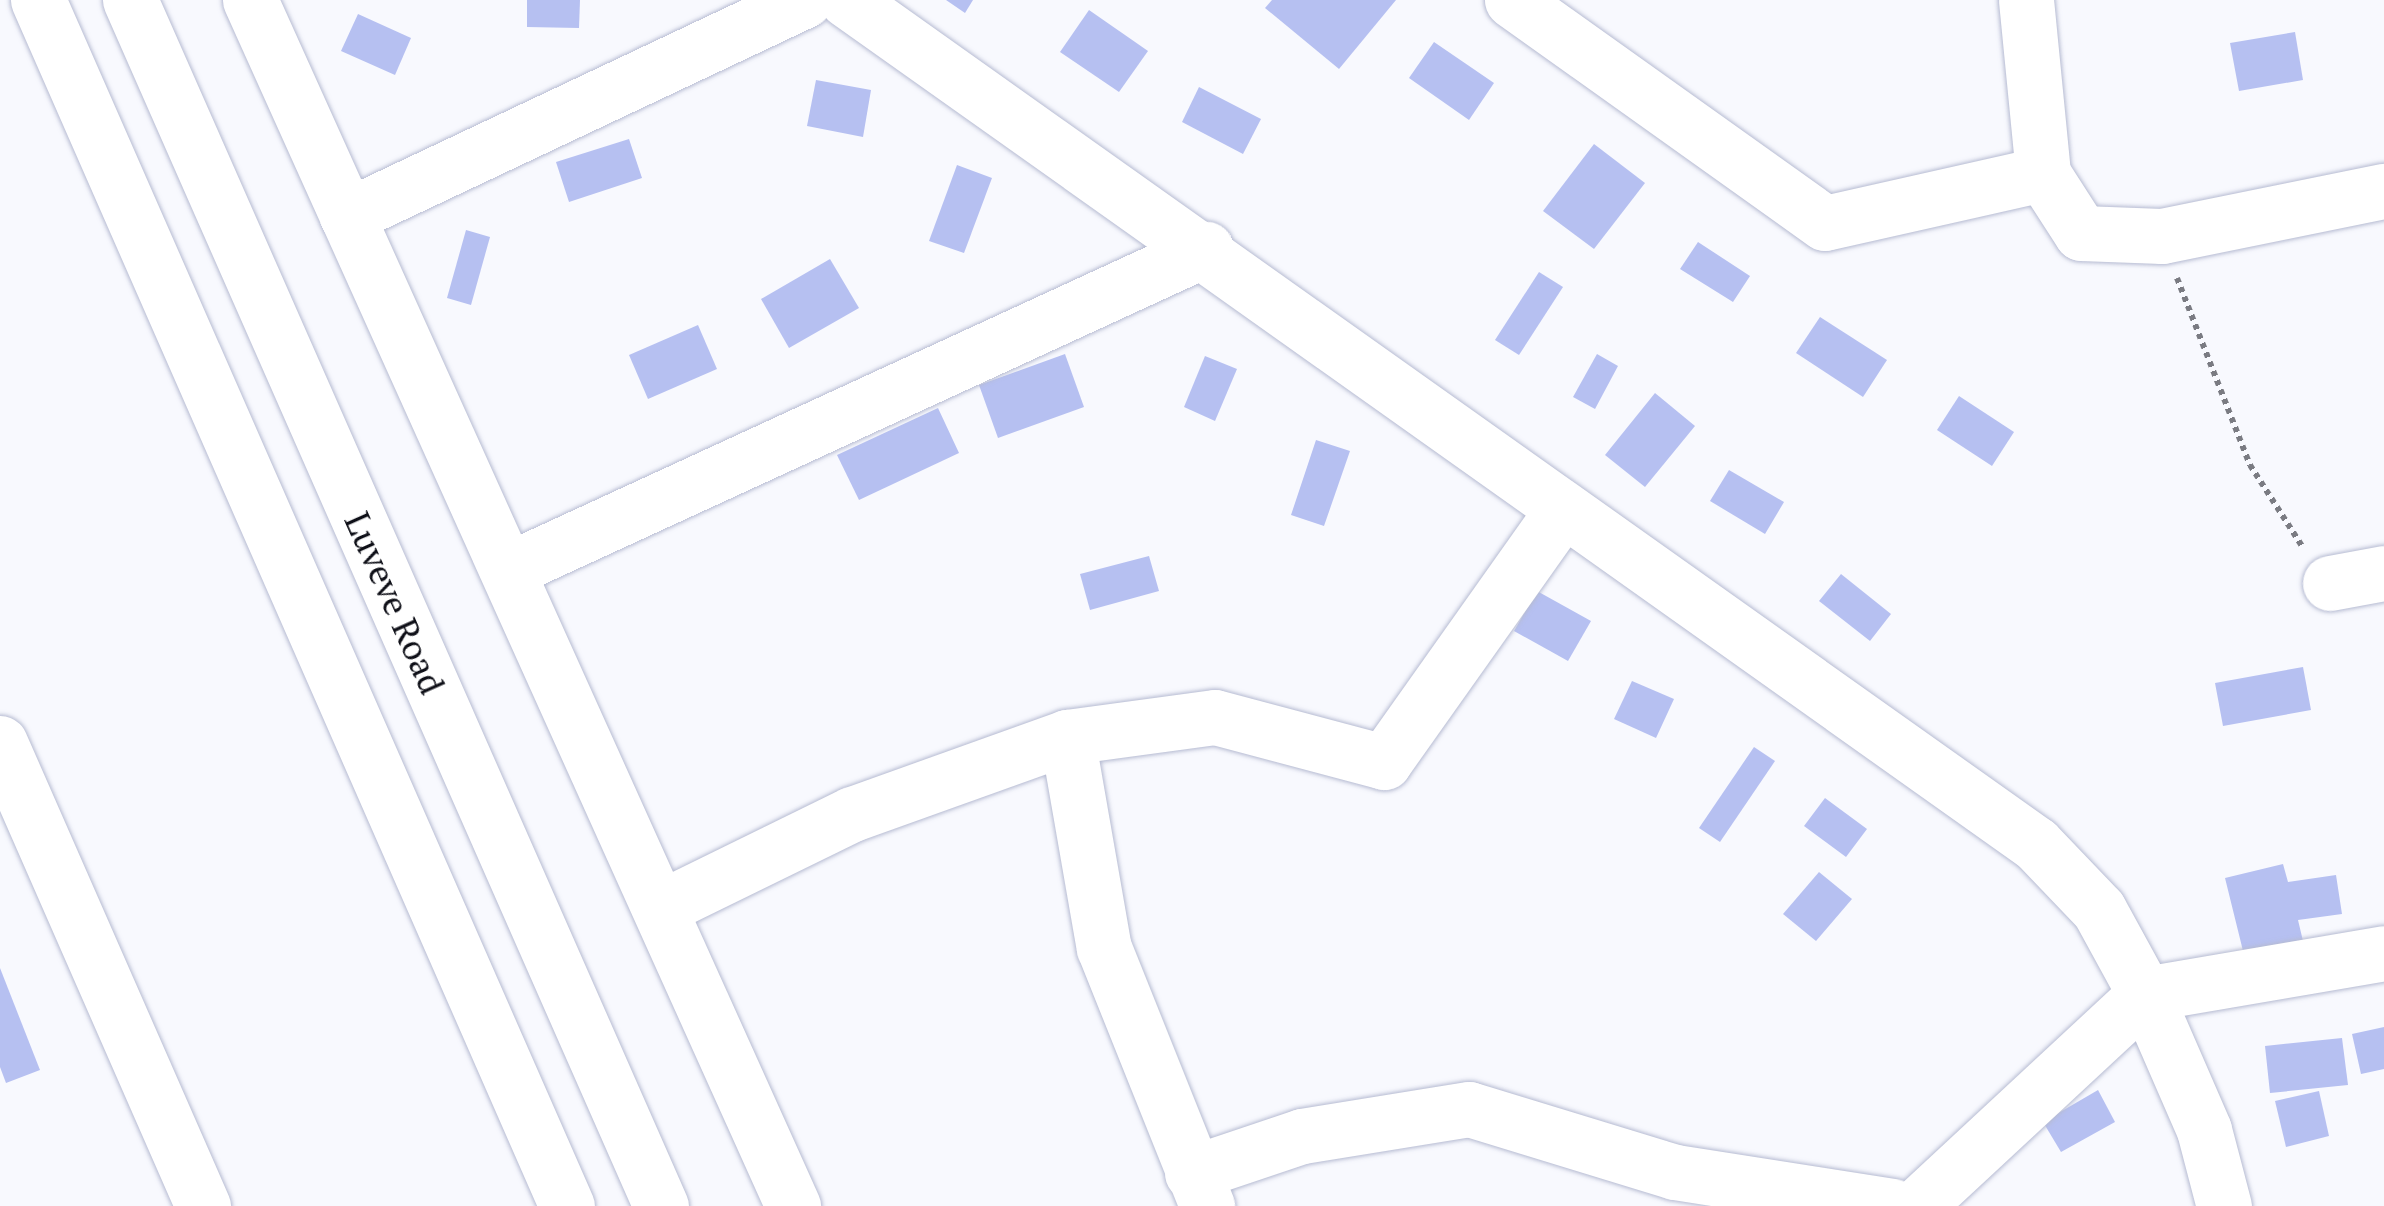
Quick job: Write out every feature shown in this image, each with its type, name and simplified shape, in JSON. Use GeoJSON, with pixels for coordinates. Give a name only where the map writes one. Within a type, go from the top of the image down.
{"type":"FeatureCollection","features":[{"type":"Feature","properties":{"kind":"street"},"geometry":{"type":"LineString","coordinates":[[38,0],[567,1206]]}},
{"type":"Feature","properties":{"kind":"street","name":"Luveve Road"},"geometry":{"type":"LineString","coordinates":[[130,0],[661,1206]]}},
{"type":"Feature","properties":{"kind":"street"},"geometry":{"type":"LineString","coordinates":[[250,0],[346,216],[512,568],[793,1206]]}},
{"type":"Feature","properties":{"kind":"street"},"geometry":{"type":"LineString","coordinates":[[346,216],[805,0]]}},
{"type":"Feature","properties":{"kind":"street"},"geometry":{"type":"LineString","coordinates":[[847,0],[1206,249],[1563,510],[2036,844],[2099,910],[2145,994],[2204,1130],[2224,1206]]}},
{"type":"Feature","properties":{"kind":"street"},"geometry":{"type":"LineString","coordinates":[[1512,0],[1825,223],[2043,174]]}},
{"type":"Feature","properties":{"kind":"street"},"geometry":{"type":"LineString","coordinates":[[2026,0],[2043,174],[2081,233],[2162,236],[2384,191]]}},
{"type":"Feature","properties":{"kind":"street"},"geometry":{"type":"LineString","coordinates":[[512,568],[1206,249]]}},
{"type":"Feature","properties":{"kind":"street"},"geometry":{"type":"LineString","coordinates":[[664,906],[852,814],[1066,738],[1216,718],[1384,762],[1563,510]]}},
{"type":"Feature","properties":{"kind":"street"},"geometry":{"type":"LineString","coordinates":[[2330,583],[2384,573]]}},
{"type":"Feature","properties":{"kind":"street"},"geometry":{"type":"LineString","coordinates":[[1066,738],[1104,948],[1200,1189],[1302,1136],[1469,1109],[1675,1172],[1892,1206]]}},
{"type":"Feature","properties":{"kind":"street"},"geometry":{"type":"LineString","coordinates":[[0,743],[203,1206]]}},
{"type":"Feature","properties":{"kind":"street"},"geometry":{"type":"LineString","coordinates":[[1917,1206],[2145,994],[2384,953]]}},
{"type":"Feature","properties":{"kind":"path"},"geometry":{"type":"LineString","coordinates":[[2162,236],[2250,465],[2330,583]]}},
{"type":"Feature","properties":{"kind":"building"},"geometry":{"type":"Polygon","coordinates":[[[527,0],[580,0],[579,28],[527,27],[527,0]]]}},
{"type":"Feature","properties":{"kind":"building"},"geometry":{"type":"Polygon","coordinates":[[[946,0],[973,0],[965,13],[946,0]]]}},
{"type":"Feature","properties":{"kind":"building"},"geometry":{"type":"Polygon","coordinates":[[[1272,0],[1396,0],[1339,69],[1265,8],[1272,0]]]}},
{"type":"Feature","properties":{"kind":"building"},"geometry":{"type":"Polygon","coordinates":[[[1089,10],[1148,51],[1119,92],[1060,52],[1089,10]]]}},
{"type":"Feature","properties":{"kind":"building"},"geometry":{"type":"Polygon","coordinates":[[[358,14],[411,38],[395,75],[341,51],[358,14]]]}},
{"type":"Feature","properties":{"kind":"building"},"geometry":{"type":"Polygon","coordinates":[[[2295,32],[2303,80],[2239,91],[2230,43],[2295,32]]]}},
{"type":"Feature","properties":{"kind":"building"},"geometry":{"type":"Polygon","coordinates":[[[1434,42],[1494,83],[1469,120],[1409,78],[1434,42]]]}},
{"type":"Feature","properties":{"kind":"building"},"geometry":{"type":"Polygon","coordinates":[[[816,80],[871,90],[863,137],[807,126],[816,80]]]}},
{"type":"Feature","properties":{"kind":"building"},"geometry":{"type":"Polygon","coordinates":[[[1199,87],[1261,119],[1243,154],[1182,122],[1199,87]]]}},
{"type":"Feature","properties":{"kind":"building"},"geometry":{"type":"Polygon","coordinates":[[[629,139],[642,178],[569,202],[556,162],[629,139]]]}},
{"type":"Feature","properties":{"kind":"building"},"geometry":{"type":"Polygon","coordinates":[[[1594,144],[1645,183],[1594,249],[1543,211],[1594,144]]]}},
{"type":"Feature","properties":{"kind":"building"},"geometry":{"type":"Polygon","coordinates":[[[957,165],[992,178],[964,253],[929,241],[957,165]]]}},
{"type":"Feature","properties":{"kind":"building"},"geometry":{"type":"Polygon","coordinates":[[[466,230],[490,237],[471,305],[447,298],[466,230]]]}},
{"type":"Feature","properties":{"kind":"building"},"geometry":{"type":"Polygon","coordinates":[[[1698,242],[1750,276],[1733,302],[1680,269],[1698,242]]]}},
{"type":"Feature","properties":{"kind":"building"},"geometry":{"type":"Polygon","coordinates":[[[830,259],[859,308],[789,348],[761,299],[830,259]]]}},
{"type":"Feature","properties":{"kind":"building"},"geometry":{"type":"Polygon","coordinates":[[[1539,272],[1563,287],[1519,355],[1495,340],[1539,272]]]}},
{"type":"Feature","properties":{"kind":"building"},"geometry":{"type":"Polygon","coordinates":[[[1820,317],[1887,360],[1863,397],[1796,353],[1820,317]]]}},
{"type":"Feature","properties":{"kind":"building"},"geometry":{"type":"Polygon","coordinates":[[[698,325],[717,369],[648,399],[629,355],[698,325]]]}},
{"type":"Feature","properties":{"kind":"building"},"geometry":{"type":"Polygon","coordinates":[[[1065,354],[1084,407],[998,438],[979,385],[1065,354]]]}},
{"type":"Feature","properties":{"kind":"building"},"geometry":{"type":"Polygon","coordinates":[[[1597,354],[1618,366],[1595,409],[1573,397],[1597,354]]]}},
{"type":"Feature","properties":{"kind":"building"},"geometry":{"type":"Polygon","coordinates":[[[1205,356],[1237,369],[1215,421],[1184,407],[1205,356]]]}},
{"type":"Feature","properties":{"kind":"building"},"geometry":{"type":"Polygon","coordinates":[[[1655,393],[1695,426],[1645,487],[1605,455],[1655,393]]]}},
{"type":"Feature","properties":{"kind":"building"},"geometry":{"type":"Polygon","coordinates":[[[1959,396],[2014,432],[1992,466],[1937,430],[1959,396]]]}},
{"type":"Feature","properties":{"kind":"building"},"geometry":{"type":"Polygon","coordinates":[[[938,408],[959,453],[859,500],[837,455],[938,408]]]}},
{"type":"Feature","properties":{"kind":"building"},"geometry":{"type":"Polygon","coordinates":[[[1316,440],[1350,451],[1324,526],[1291,515],[1316,440]]]}},
{"type":"Feature","properties":{"kind":"building"},"geometry":{"type":"Polygon","coordinates":[[[1729,470],[1784,502],[1765,534],[1710,501],[1729,470]]]}},
{"type":"Feature","properties":{"kind":"building"},"geometry":{"type":"Polygon","coordinates":[[[1149,556],[1159,591],[1090,610],[1080,574],[1149,556]]]}},
{"type":"Feature","properties":{"kind":"building"},"geometry":{"type":"Polygon","coordinates":[[[1841,574],[1891,614],[1870,641],[1819,601],[1841,574]]]}},
{"type":"Feature","properties":{"kind":"building"},"geometry":{"type":"Polygon","coordinates":[[[1537,591],[1591,621],[1568,661],[1514,631],[1537,591]]]}},
{"type":"Feature","properties":{"kind":"building"},"geometry":{"type":"Polygon","coordinates":[[[2303,667],[2311,710],[2223,726],[2215,683],[2303,667]]]}},
{"type":"Feature","properties":{"kind":"building"},"geometry":{"type":"Polygon","coordinates":[[[1632,681],[1674,699],[1656,738],[1614,719],[1632,681]]]}},
{"type":"Feature","properties":{"kind":"building"},"geometry":{"type":"Polygon","coordinates":[[[1754,747],[1775,761],[1720,842],[1699,828],[1754,747]]]}},
{"type":"Feature","properties":{"kind":"building"},"geometry":{"type":"Polygon","coordinates":[[[1825,798],[1867,829],[1846,857],[1804,826],[1825,798]]]}},
{"type":"Feature","properties":{"kind":"building"},"geometry":{"type":"Polygon","coordinates":[[[2283,864],[2288,882],[2336,875],[2342,914],[2298,920],[2303,941],[2244,955],[2225,878],[2283,864]]]}},
{"type":"Feature","properties":{"kind":"building"},"geometry":{"type":"Polygon","coordinates":[[[1819,872],[1852,899],[1816,941],[1783,914],[1819,872]]]}},
{"type":"Feature","properties":{"kind":"building"},"geometry":{"type":"Polygon","coordinates":[[[0,968],[40,1070],[6,1083],[0,1067],[0,968]]]}},
{"type":"Feature","properties":{"kind":"building"},"geometry":{"type":"Polygon","coordinates":[[[2384,1027],[2384,1069],[2361,1074],[2352,1034],[2384,1027]]]}},
{"type":"Feature","properties":{"kind":"building"},"geometry":{"type":"Polygon","coordinates":[[[2342,1038],[2348,1085],[2270,1093],[2265,1046],[2342,1038]]]}},
{"type":"Feature","properties":{"kind":"building"},"geometry":{"type":"Polygon","coordinates":[[[2098,1090],[2115,1122],[2061,1152],[2043,1122],[2098,1090]]]}},
{"type":"Feature","properties":{"kind":"building"},"geometry":{"type":"Polygon","coordinates":[[[2319,1091],[2329,1136],[2286,1147],[2275,1101],[2319,1091]]]}}]}
